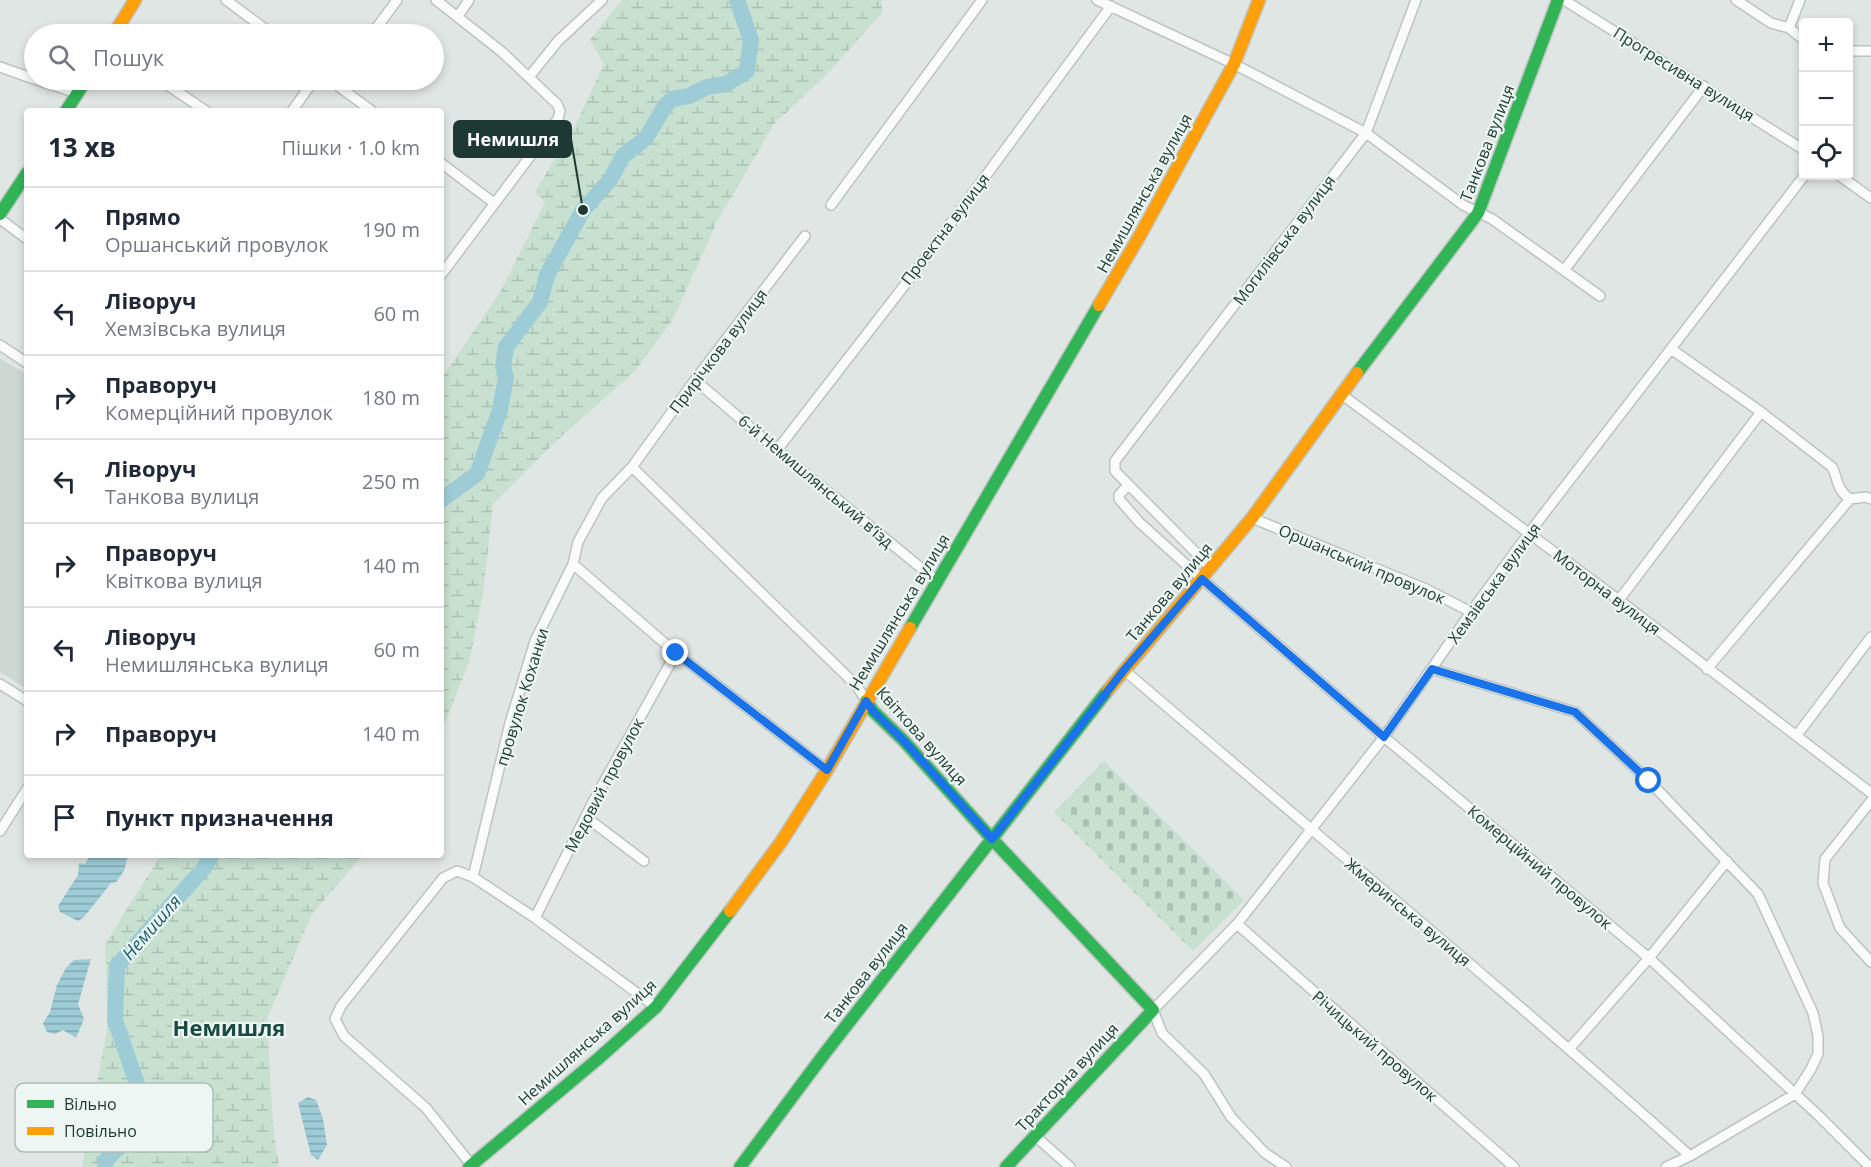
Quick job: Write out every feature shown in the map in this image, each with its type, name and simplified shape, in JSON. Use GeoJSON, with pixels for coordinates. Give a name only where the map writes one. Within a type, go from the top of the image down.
{"type":"FeatureCollection","features":[{"type":"Feature","properties":{"kind":"street"},"geometry":{"type":"LineString","coordinates":[[120,24],[135,0]]}},
{"type":"Feature","properties":{"kind":"street"},"geometry":{"type":"LineString","coordinates":[[226,0],[258,24]]}},
{"type":"Feature","properties":{"kind":"street"},"geometry":{"type":"LineString","coordinates":[[379,24],[397,0]]}},
{"type":"Feature","properties":{"kind":"street"},"geometry":{"type":"LineString","coordinates":[[436,0],[502,52],[557,104],[560,111],[558,119],[444,270]]}},
{"type":"Feature","properties":{"kind":"street"},"geometry":{"type":"LineString","coordinates":[[458,16],[468,0]]}},
{"type":"Feature","properties":{"kind":"street"},"geometry":{"type":"LineString","coordinates":[[529,77],[558,41],[602,0]]}},
{"type":"Feature","properties":{"kind":"street"},"geometry":{"type":"LineString","coordinates":[[831,205],[982,0]]}},
{"type":"Feature","properties":{"kind":"street"},"geometry":{"type":"LineString","coordinates":[[1097,0],[1234,64],[1366,133],[1463,205],[1492,219],[1566,269],[1600,296]]}},
{"type":"Feature","properties":{"kind":"street","name":"Немишлянська вулиця"},"geometry":{"type":"LineString","coordinates":[[471,1166],[656,1007],[710,940],[781,842],[827,770],[1139,237],[1234,64],[1259,0]]}},
{"type":"Feature","properties":{"kind":"street","name":"Могилівська вулиця"},"geometry":{"type":"LineString","coordinates":[[1128,485],[1115,471],[1115,461],[1366,133],[1416,0]]}},
{"type":"Feature","properties":{"kind":"street","name":"Танкова вулиця"},"geometry":{"type":"LineString","coordinates":[[740,1167],[825,1053],[1124,670],[1252,519],[1341,394],[1478,213],[1558,0]]}},
{"type":"Feature","properties":{"kind":"street","name":"Прогресивна вулиця"},"geometry":{"type":"LineString","coordinates":[[1564,0],[1799,147]]}},
{"type":"Feature","properties":{"kind":"street"},"geometry":{"type":"LineString","coordinates":[[1736,0],[1771,23],[1789,28],[1799,37]]}},
{"type":"Feature","properties":{"kind":"street"},"geometry":{"type":"LineString","coordinates":[[1789,28],[1800,0]]}},
{"type":"Feature","properties":{"kind":"street","name":"Проектна вулиця"},"geometry":{"type":"LineString","coordinates":[[777,450],[914,273],[1111,6]]}},
{"type":"Feature","properties":{"kind":"street"},"geometry":{"type":"LineString","coordinates":[[1853,51],[1871,51]]}},
{"type":"Feature","properties":{"kind":"street"},"geometry":{"type":"LineString","coordinates":[[0,67],[24,75]]}},
{"type":"Feature","properties":{"kind":"street"},"geometry":{"type":"LineString","coordinates":[[1566,269],[1704,86]]}},
{"type":"Feature","properties":{"kind":"street"},"geometry":{"type":"LineString","coordinates":[[68,90],[77,93]]}},
{"type":"Feature","properties":{"kind":"street"},"geometry":{"type":"LineString","coordinates":[[68,108],[79,90]]}},
{"type":"Feature","properties":{"kind":"street"},"geometry":{"type":"LineString","coordinates":[[175,90],[202,108]]}},
{"type":"Feature","properties":{"kind":"street"},"geometry":{"type":"LineString","coordinates":[[294,108],[307,90]]}},
{"type":"Feature","properties":{"kind":"street"},"geometry":{"type":"LineString","coordinates":[[346,90],[368,108]]}},
{"type":"Feature","properties":{"kind":"street"},"geometry":{"type":"LineString","coordinates":[[444,165],[494,203]]}},
{"type":"Feature","properties":{"kind":"street"},"geometry":{"type":"LineString","coordinates":[[24,178],[0,217],[24,237]]}},
{"type":"Feature","properties":{"kind":"street","name":"Хемзівська вулиця"},"geometry":{"type":"LineString","coordinates":[[1153,1010],[1237,924],[1384,737],[1529,533],[1801,180]]}},
{"type":"Feature","properties":{"kind":"street"},"geometry":{"type":"LineString","coordinates":[[1846,180],[1871,198]]}},
{"type":"Feature","properties":{"kind":"street","name":"Прирічкова вулиця"},"geometry":{"type":"LineString","coordinates":[[632,467],[805,236]]}},
{"type":"Feature","properties":{"kind":"street"},"geometry":{"type":"LineString","coordinates":[[0,345],[24,359]]}},
{"type":"Feature","properties":{"kind":"street"},"geometry":{"type":"LineString","coordinates":[[1671,349],[1761,412],[1832,467],[1837,486],[1850,499]]}},
{"type":"Feature","properties":{"kind":"street","name":"6-й Немишлянський в’їзд"},"geometry":{"type":"LineString","coordinates":[[695,380],[937,581]]}},
{"type":"Feature","properties":{"kind":"street","name":"Моторна вулиця"},"geometry":{"type":"LineString","coordinates":[[1341,394],[1618,600],[1871,793]]}},
{"type":"Feature","properties":{"kind":"street"},"geometry":{"type":"LineString","coordinates":[[1618,600],[1761,412]]}},
{"type":"Feature","properties":{"kind":"street","name":"провулок Коханки"},"geometry":{"type":"LineString","coordinates":[[473,877],[510,723],[535,641],[573,564],[578,542],[602,498],[632,467]]}},
{"type":"Feature","properties":{"kind":"street","name":"Квіткова вулиця"},"geometry":{"type":"LineString","coordinates":[[632,467],[857,686],[873,711],[904,741],[992,839],[1153,1010]]}},
{"type":"Feature","properties":{"kind":"street"},"geometry":{"type":"LineString","coordinates":[[1128,485],[1211,568]]}},
{"type":"Feature","properties":{"kind":"street","name":"Комерційний провулок"},"geometry":{"type":"LineString","coordinates":[[1128,485],[1119,495],[1119,499],[1126,509],[1161,543],[1384,737],[1649,958],[1869,1166]]}},
{"type":"Feature","properties":{"kind":"street"},"geometry":{"type":"LineString","coordinates":[[1707,669],[1850,499],[1871,499]]}},
{"type":"Feature","properties":{"kind":"street","name":"Оршанський провулок"},"geometry":{"type":"LineString","coordinates":[[1252,519],[1426,589],[1471,612]]}},
{"type":"Feature","properties":{"kind":"street"},"geometry":{"type":"LineString","coordinates":[[573,564],[676,653],[827,770]]}},
{"type":"Feature","properties":{"kind":"street"},"geometry":{"type":"LineString","coordinates":[[1797,735],[1871,637]]}},
{"type":"Feature","properties":{"kind":"street","name":"Медовий провулок"},"geometry":{"type":"LineString","coordinates":[[535,918],[586,817],[676,653]]}},
{"type":"Feature","properties":{"kind":"street"},"geometry":{"type":"LineString","coordinates":[[1432,669],[1575,712],[1649,781],[1758,894],[1813,1013],[1818,1036],[1818,1054],[1811,1070],[1795,1094],[1690,1156],[1666,1167]]}},
{"type":"Feature","properties":{"kind":"street","name":"Жмеринська вулиця"},"geometry":{"type":"LineString","coordinates":[[1124,670],[1570,1048],[1690,1156]]}},
{"type":"Feature","properties":{"kind":"street"},"geometry":{"type":"LineString","coordinates":[[0,684],[24,699]]}},
{"type":"Feature","properties":{"kind":"street"},"geometry":{"type":"LineString","coordinates":[[0,831],[24,794]]}},
{"type":"Feature","properties":{"kind":"street"},"geometry":{"type":"LineString","coordinates":[[1871,801],[1825,859],[1823,882],[1840,928],[1871,962]]}},
{"type":"Feature","properties":{"kind":"street"},"geometry":{"type":"LineString","coordinates":[[586,817],[644,861]]}},
{"type":"Feature","properties":{"kind":"street"},"geometry":{"type":"LineString","coordinates":[[1570,1048],[1649,958],[1727,861]]}},
{"type":"Feature","properties":{"kind":"street"},"geometry":{"type":"LineString","coordinates":[[471,1166],[426,1108],[344,1036],[335,1019],[341,1006],[443,878],[457,871],[473,877],[535,918],[656,1007]]}},
{"type":"Feature","properties":{"kind":"street","name":"Річицький провулок"},"geometry":{"type":"LineString","coordinates":[[1237,924],[1514,1167]]}},
{"type":"Feature","properties":{"kind":"street"},"geometry":{"type":"LineString","coordinates":[[1153,1010],[1162,1032],[1204,1074],[1231,1117],[1265,1153],[1286,1167]]}},
{"type":"Feature","properties":{"kind":"street","name":"Тракторна вулиця"},"geometry":{"type":"LineString","coordinates":[[1006,1167],[1153,1010]]}},
{"type":"Feature","properties":{"kind":"street"},"geometry":{"type":"LineString","coordinates":[[1034,1136],[1070,1167]]}},
{"type":"Feature","properties":{"kind":"shaded area"},"geometry":{"type":"Polygon","coordinates":[[[0,358],[24,373],[24,687],[0,672],[0,358]]]}},
{"type":"Feature","properties":{"kind":"green space"},"geometry":{"type":"Polygon","coordinates":[[[622,0],[882,0],[882,13],[826,75],[774,124],[718,220],[673,319],[634,372],[555,442],[493,504],[483,593],[469,662],[444,725],[444,375],[501,291],[545,202],[535,192],[575,126],[604,64],[590,40],[622,0]]]}},
{"type":"Feature","properties":{"kind":"green space"},"geometry":{"type":"Polygon","coordinates":[[[1104,761],[1244,900],[1193,951],[1054,812],[1104,761]]]}},
{"type":"Feature","properties":{"kind":"green space"},"geometry":{"type":"Polygon","coordinates":[[[159,858],[360,858],[312,914],[267,1018],[273,1126],[279,1167],[82,1167],[85,1152],[213,1152],[213,1083],[97,1083],[108,1023],[105,944],[159,858]]]}},
{"type":"Feature","properties":{"kind":"water"},"geometry":{"type":"Polygon","coordinates":[[[88,858],[127,858],[124,871],[116,882],[111,883],[84,917],[78,921],[60,912],[58,906],[78,875],[79,863],[85,864],[88,858]]]}},
{"type":"Feature","properties":{"kind":"water"},"geometry":{"type":"Polygon","coordinates":[[[91,959],[78,1004],[84,1019],[76,1038],[63,1030],[55,1034],[47,1032],[43,1023],[50,1012],[57,985],[66,968],[74,960],[91,959]]]}},
{"type":"Feature","properties":{"kind":"water"},"geometry":{"type":"Polygon","coordinates":[[[308,1097],[316,1100],[323,1119],[327,1145],[318,1160],[311,1155],[298,1103],[308,1097]]]}},
{"type":"Feature","properties":{"kind":"waterway","name":"Немишля"},"geometry":{"type":"LineString","coordinates":[[444,498],[477,474],[500,410],[506,377],[503,367],[506,347],[540,302],[547,275],[583,210],[610,180],[623,156],[646,138],[665,106],[672,99],[689,96],[707,87],[726,84],[747,71],[751,40],[737,0]]}},
{"type":"Feature","properties":{"kind":"waterway","name":"Немишля"},"geometry":{"type":"LineString","coordinates":[[137,1083],[115,1020],[117,966],[204,868],[210,858]]}},
{"type":"Feature","properties":{"kind":"waterway","name":"Немишля"},"geometry":{"type":"LineString","coordinates":[[105,1167],[106,1160],[114,1152]]}},
{"type":"Feature","properties":{"kind":"traffic: fast"},"geometry":{"type":"LineString","coordinates":[[1357,373],[1478,213],[1558,0]]}},
{"type":"Feature","properties":{"kind":"traffic: fast"},"geometry":{"type":"LineString","coordinates":[[68,108],[80,90]]}},
{"type":"Feature","properties":{"kind":"traffic: fast"},"geometry":{"type":"LineString","coordinates":[[0,214],[24,178]]}},
{"type":"Feature","properties":{"kind":"traffic: fast"},"geometry":{"type":"LineString","coordinates":[[910,628],[1099,305]]}},
{"type":"Feature","properties":{"kind":"traffic: fast"},"geometry":{"type":"LineString","coordinates":[[740,1167],[825,1053],[1108,690]]}},
{"type":"Feature","properties":{"kind":"traffic: fast"},"geometry":{"type":"LineString","coordinates":[[866,701],[1153,1010],[1006,1167]]}},
{"type":"Feature","properties":{"kind":"traffic: fast"},"geometry":{"type":"LineString","coordinates":[[469,1167],[656,1007],[730,911]]}},
{"type":"Feature","properties":{"kind":"traffic: slow"},"geometry":{"type":"LineString","coordinates":[[120,24],[135,0]]}},
{"type":"Feature","properties":{"kind":"traffic: slow"},"geometry":{"type":"LineString","coordinates":[[1099,305],[1234,64],[1259,0]]}},
{"type":"Feature","properties":{"kind":"traffic: slow"},"geometry":{"type":"LineString","coordinates":[[1108,690],[1252,518],[1357,373]]}},
{"type":"Feature","properties":{"kind":"traffic: slow"},"geometry":{"type":"LineString","coordinates":[[730,911],[781,842],[827,770],[910,628]]}},
{"type":"Feature","properties":{"kind":"place","name":"Немишля"},"geometry":{"type":"Point","coordinates":[583,210]}},
{"type":"Feature","properties":{"kind":"district","name":"Немишля"},"geometry":{"type":"Point","coordinates":[229,1027]}},
{"type":"Feature","properties":{"kind":"route"},"geometry":{"type":"LineString","coordinates":[[676,653],[827,770],[866,701],[992,839],[1124,670],[1202,579],[1384,737],[1432,669],[1575,712],[1649,781]]}}]}
